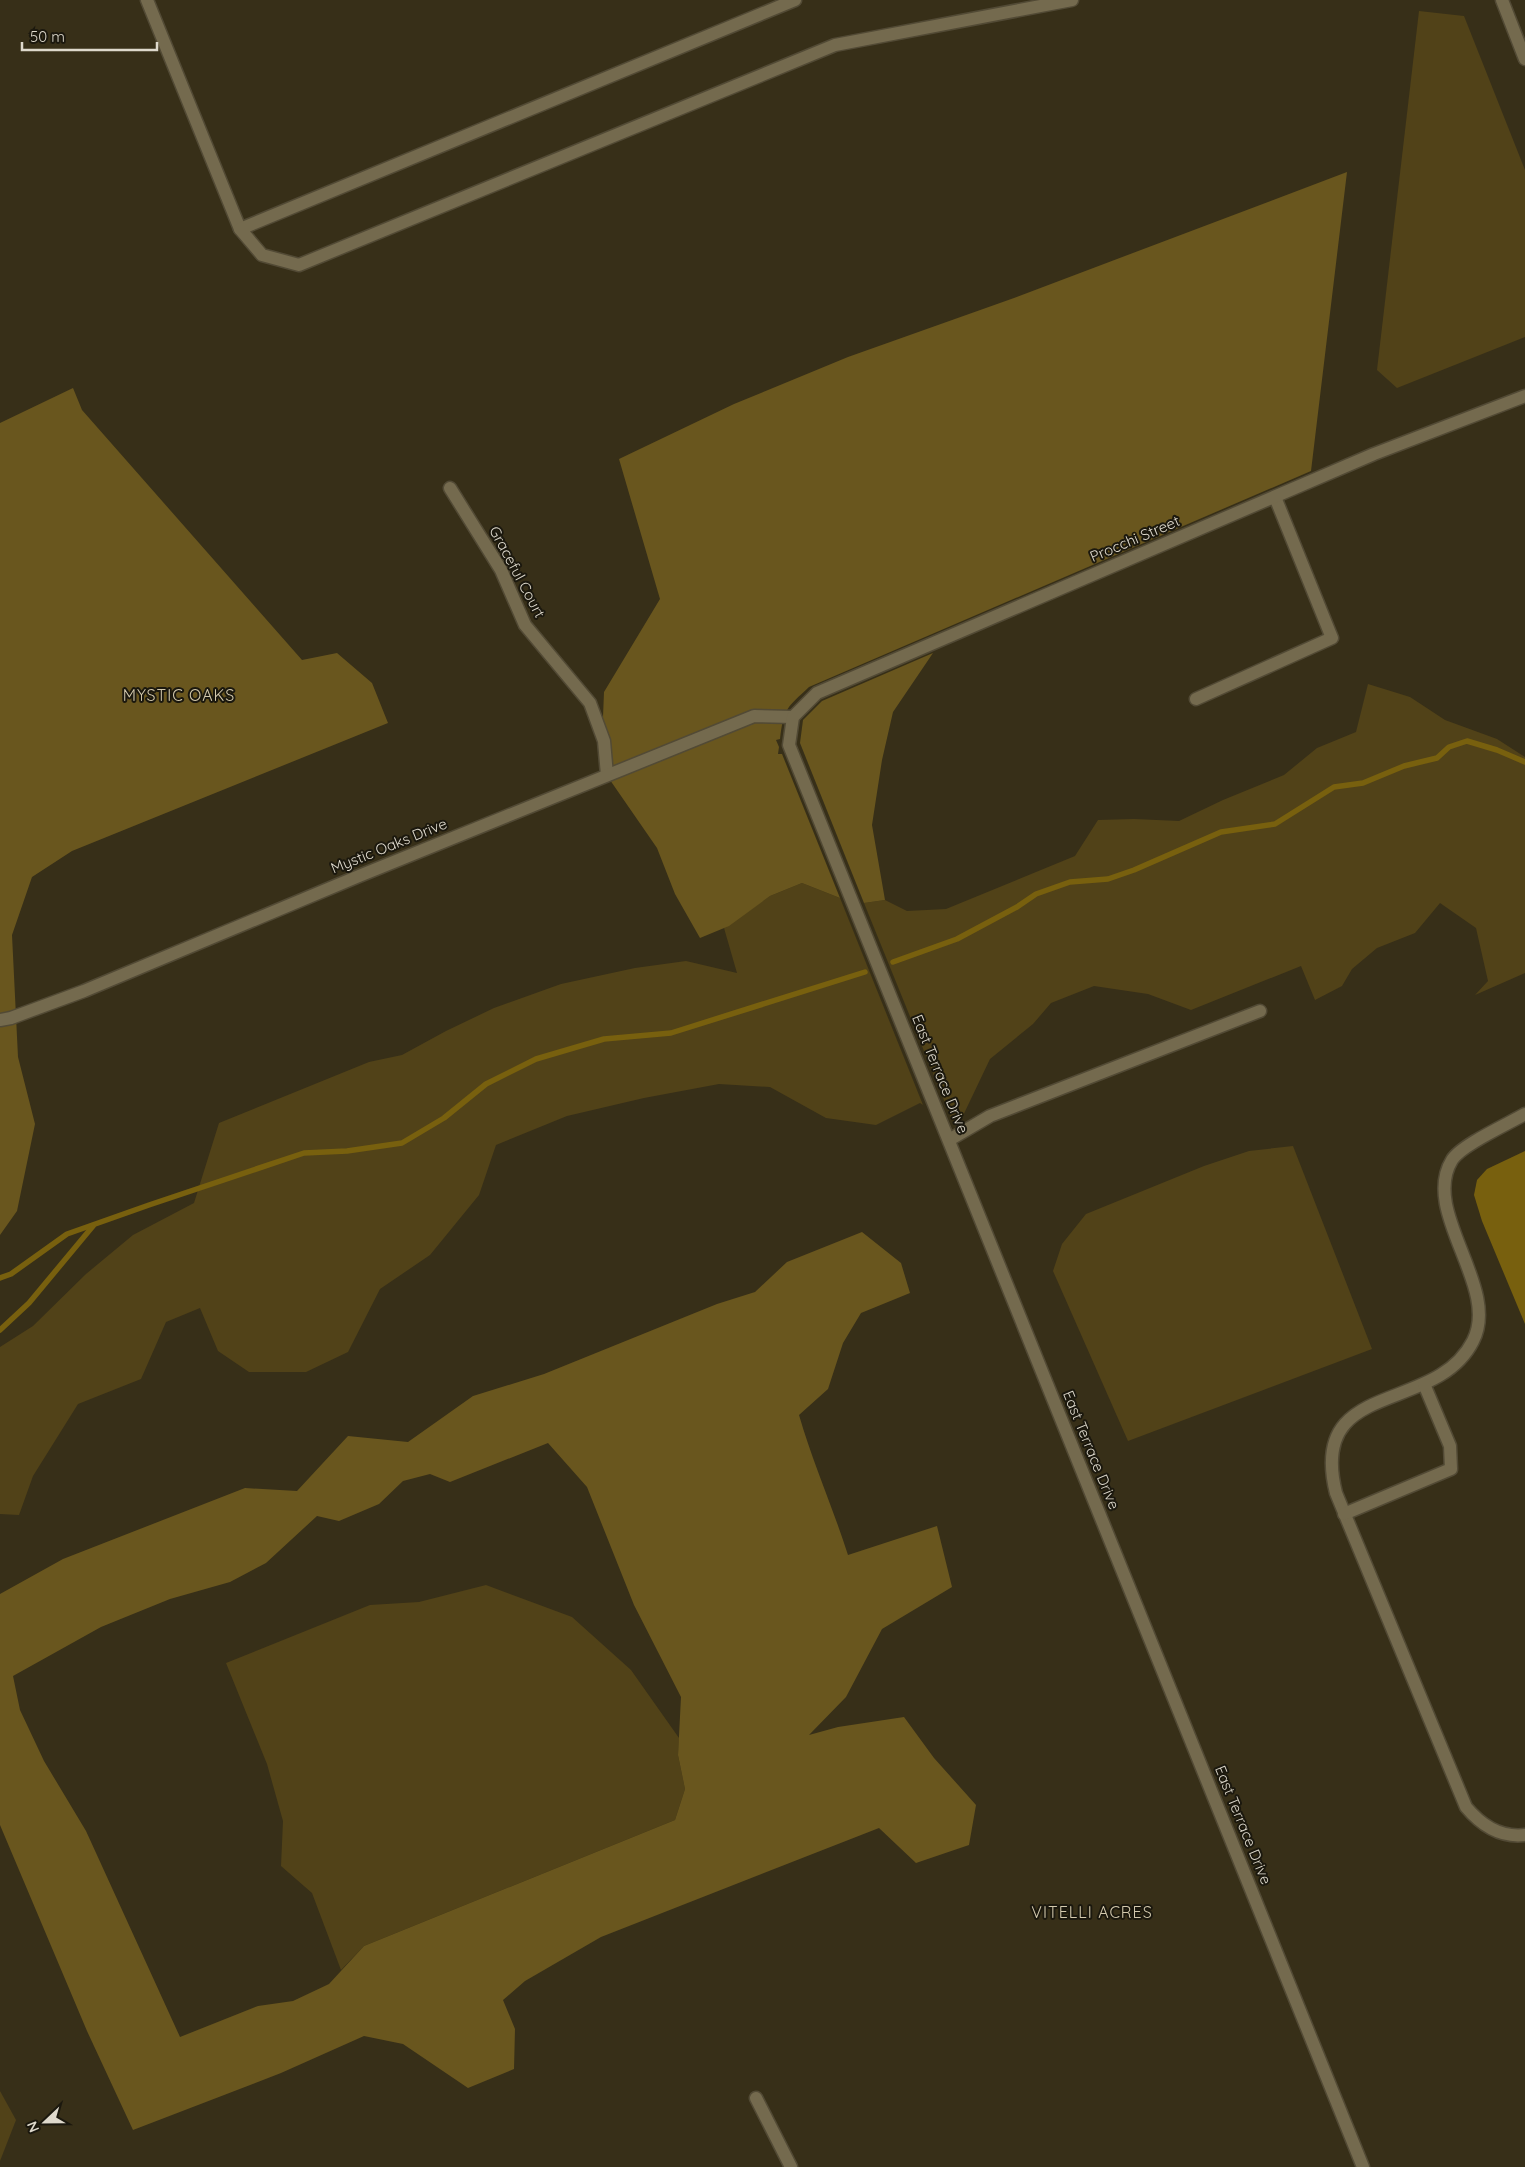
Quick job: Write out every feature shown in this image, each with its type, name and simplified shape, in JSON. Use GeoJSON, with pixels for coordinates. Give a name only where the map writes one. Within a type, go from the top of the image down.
{"type":"FeatureCollection","features":[{"type":"Feature","properties":{"kind":"street"},"geometry":{"type":"LineString","coordinates":[[147,0],[240,229],[262,255],[299,265],[834,45],[1072,0]]}},
{"type":"Feature","properties":{"kind":"street"},"geometry":{"type":"LineString","coordinates":[[240,229],[795,0]]}},
{"type":"Feature","properties":{"kind":"street"},"geometry":{"type":"LineString","coordinates":[[1502,0],[1525,59]]}},
{"type":"Feature","properties":{"kind":"street","name":"Procchi Street"},"geometry":{"type":"LineString","coordinates":[[793,717],[817,693],[1374,454],[1525,396]]}},
{"type":"Feature","properties":{"kind":"street","name":"Graceful Court"},"geometry":{"type":"LineString","coordinates":[[450,488],[501,570],[525,625],[590,703],[604,741],[607,775]]}},
{"type":"Feature","properties":{"kind":"street"},"geometry":{"type":"LineString","coordinates":[[1196,699],[1332,638],[1275,498]]}},
{"type":"Feature","properties":{"kind":"street","name":"Mystic Oaks Drive"},"geometry":{"type":"LineString","coordinates":[[0,1020],[12,1018],[84,991],[754,716],[793,717]]}},
{"type":"Feature","properties":{"kind":"street","name":"East Terrace Drive"},"geometry":{"type":"LineString","coordinates":[[793,717],[789,745],[1363,2167]]}},
{"type":"Feature","properties":{"kind":"street"},"geometry":{"type":"LineString","coordinates":[[949,1140],[990,1116],[1260,1012]]}},
{"type":"Feature","properties":{"kind":"street"},"geometry":{"type":"LineString","coordinates":[[1525,1114],[1466,1148],[1452,1159],[1447,1173],[1445,1190],[1447,1208],[1480,1305],[1480,1322],[1466,1356],[1437,1379],[1370,1406],[1353,1415],[1342,1426],[1334,1442],[1331,1465],[1336,1493],[1344,1514],[1466,1807],[1483,1824],[1499,1832],[1516,1836],[1525,1835]]}},
{"type":"Feature","properties":{"kind":"street"},"geometry":{"type":"LineString","coordinates":[[1344,1514],[1451,1469],[1450,1446],[1424,1384]]}},
{"type":"Feature","properties":{"kind":"street"},"geometry":{"type":"LineString","coordinates":[[756,2098],[791,2167]]}},
{"type":"Feature","properties":{"kind":"shaded area"},"geometry":{"type":"Polygon","coordinates":[[[1419,11],[1464,16],[1525,170],[1525,337],[1397,388],[1377,370],[1419,11]]]}},
{"type":"Feature","properties":{"kind":"shaded area"},"geometry":{"type":"Polygon","coordinates":[[[1347,172],[1311,471],[809,687],[791,704],[785,714],[780,739],[776,740],[779,747],[778,754],[782,754],[840,898],[802,883],[770,896],[729,926],[700,938],[675,894],[657,848],[601,767],[604,692],[660,599],[619,459],[734,404],[848,357],[1014,298],[1347,172]]]}},
{"type":"Feature","properties":{"kind":"shaded area"},"geometry":{"type":"Polygon","coordinates":[[[73,388],[82,410],[302,660],[337,653],[372,683],[388,723],[72,851],[32,877],[12,935],[18,1057],[35,1124],[17,1211],[0,1235],[0,423],[73,388]]]}},
{"type":"Feature","properties":{"kind":"shaded area"},"geometry":{"type":"Polygon","coordinates":[[[933,653],[893,712],[882,760],[872,825],[885,900],[864,903],[800,743],[803,720],[822,701],[933,653]]]}},
{"type":"Feature","properties":{"kind":"shaded area"},"geometry":{"type":"Polygon","coordinates":[[[1368,684],[1410,697],[1445,720],[1497,739],[1525,757],[1525,973],[1475,995],[1488,981],[1476,928],[1440,903],[1415,933],[1377,948],[1352,969],[1342,986],[1315,1000],[1301,966],[1191,1010],[1148,994],[1094,986],[1051,1003],[1033,1024],[990,1059],[959,1124],[952,1120],[864,903],[885,900],[907,911],[946,909],[1075,856],[1098,820],[1179,821],[1223,800],[1284,775],[1317,748],[1356,732],[1368,684]]]}},
{"type":"Feature","properties":{"kind":"shaded area"},"geometry":{"type":"Polygon","coordinates":[[[802,883],[840,898],[923,1105],[920,1103],[876,1125],[826,1118],[770,1087],[719,1084],[644,1098],[567,1116],[496,1145],[479,1195],[430,1255],[380,1289],[348,1352],[306,1372],[249,1372],[218,1351],[200,1308],[166,1322],[141,1379],[78,1404],[33,1476],[19,1515],[0,1514],[0,1347],[33,1326],[86,1274],[133,1235],[194,1203],[219,1123],[369,1062],[402,1055],[494,1008],[561,984],[635,968],[686,961],[737,973],[724,928],[770,896],[802,883]]]}},
{"type":"Feature","properties":{"kind":"shaded area"},"geometry":{"type":"Polygon","coordinates":[[[1293,1146],[1372,1349],[1128,1441],[1053,1271],[1062,1244],[1086,1214],[1204,1166],[1249,1151],[1293,1146]]]}},
{"type":"Feature","properties":{"kind":"shaded area"},"geometry":{"type":"Polygon","coordinates":[[[1525,1151],[1525,1324],[1482,1221],[1474,1195],[1477,1180],[1487,1169],[1525,1151]]]}},
{"type":"Feature","properties":{"kind":"shaded area"},"geometry":{"type":"Polygon","coordinates":[[[862,1232],[901,1263],[910,1293],[861,1313],[843,1343],[828,1389],[799,1415],[810,1451],[848,1555],[937,1526],[952,1587],[882,1629],[846,1697],[809,1735],[838,1727],[904,1717],[934,1758],[976,1805],[969,1845],[916,1863],[879,1828],[601,1937],[525,1981],[503,2000],[515,2029],[514,2069],[468,2088],[403,2044],[364,2036],[281,2073],[133,2130],[87,2031],[0,1825],[0,1594],[63,1559],[245,1488],[297,1491],[348,1436],[408,1442],[473,1396],[544,1374],[717,1304],[755,1292],[787,1262],[862,1232]],[[548,1443],[450,1482],[430,1474],[403,1481],[379,1504],[339,1521],[317,1516],[266,1563],[230,1582],[170,1599],[101,1627],[13,1676],[20,1710],[44,1761],[86,1831],[180,2037],[258,2006],[293,2001],[329,1984],[364,1946],[675,1820],[685,1789],[678,1755],[681,1697],[634,1605],[587,1487],[548,1443]]]}},
{"type":"Feature","properties":{"kind":"shaded area"},"geometry":{"type":"Polygon","coordinates":[[[486,1585],[572,1617],[631,1670],[679,1738],[678,1755],[685,1789],[675,1820],[364,1946],[341,1970],[312,1893],[281,1866],[283,1821],[267,1764],[226,1663],[370,1605],[419,1602],[486,1585]]]}},
{"type":"Feature","properties":{"kind":"shaded area"},"geometry":{"type":"Polygon","coordinates":[[[0,2091],[16,2120],[0,2161],[0,2091]]]}},
{"type":"Feature","properties":{"kind":"waterway"},"geometry":{"type":"LineString","coordinates":[[893,962],[957,939],[1017,907],[1036,894],[1070,882],[1108,879],[1134,870],[1221,832],[1275,824],[1334,787],[1363,783],[1404,766],[1437,758],[1449,747],[1467,741],[1497,750],[1525,762]]}},
{"type":"Feature","properties":{"kind":"waterway"},"geometry":{"type":"LineString","coordinates":[[0,1278],[11,1274],[67,1234],[149,1205],[304,1153],[347,1151],[402,1143],[444,1118],[486,1084],[536,1059],[604,1039],[671,1033],[865,972]]}},
{"type":"Feature","properties":{"kind":"waterway"},"geometry":{"type":"LineString","coordinates":[[0,1330],[29,1303],[93,1226]]}},
{"type":"Feature","properties":{"kind":"district","name":"MYSTIC OAKS"},"geometry":{"type":"Point","coordinates":[179,695]}},
{"type":"Feature","properties":{"kind":"district","name":"VITELLI ACRES"},"geometry":{"type":"Point","coordinates":[1092,1912]}}]}
